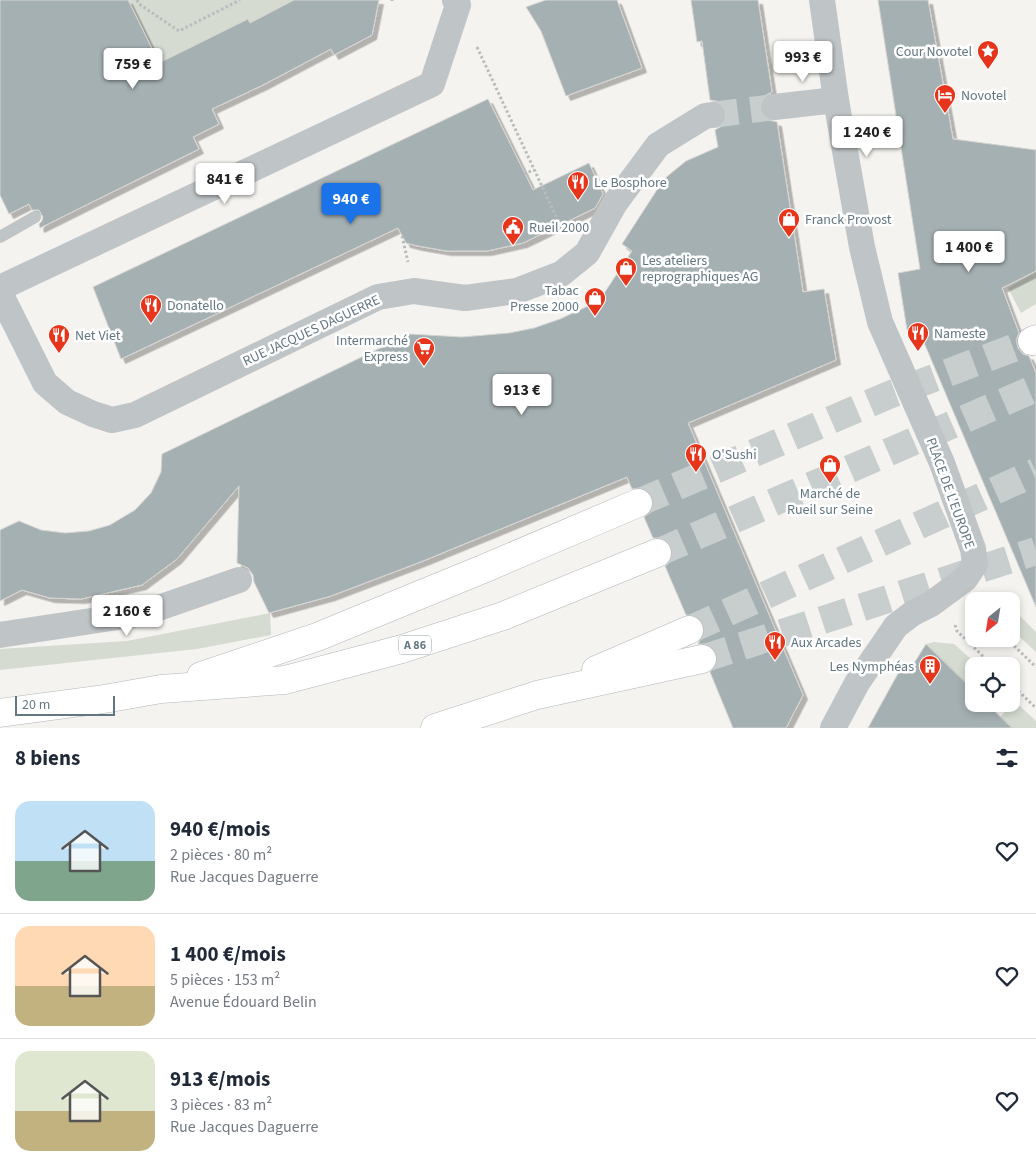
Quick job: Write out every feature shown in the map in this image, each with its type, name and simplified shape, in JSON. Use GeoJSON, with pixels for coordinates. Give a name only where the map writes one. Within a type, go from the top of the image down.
{"type":"FeatureCollection","features":[{"type":"Feature","properties":{"kind":"highway"},"geometry":{"type":"LineString","coordinates":[[161,689],[317,637],[638,503]]}},
{"type":"Feature","properties":{"kind":"highway","name":"A 86"},"geometry":{"type":"LineString","coordinates":[[0,713],[104,700],[161,689],[286,680],[402,649],[503,616],[657,552]]}},
{"type":"Feature","properties":{"kind":"highway"},"geometry":{"type":"LineString","coordinates":[[435,728],[537,695],[689,630]]}},
{"type":"Feature","properties":{"kind":"highway"},"geometry":{"type":"LineString","coordinates":[[537,695],[702,659]]}},
{"type":"Feature","properties":{"kind":"street"},"geometry":{"type":"LineString","coordinates":[[0,288],[432,84],[458,5],[455,0]]}},
{"type":"Feature","properties":{"kind":"street","name":"PLACE DE L'EUROPE"},"geometry":{"type":"LineString","coordinates":[[822,0],[836,100],[862,247],[880,322],[942,463],[973,549],[975,564],[966,580],[931,604],[913,612],[896,626],[857,683],[833,728]]}},
{"type":"Feature","properties":{"kind":"street"},"geometry":{"type":"LineString","coordinates":[[774,107],[836,100]]}},
{"type":"Feature","properties":{"kind":"street","name":"RUE JACQUES DAGUERRE"},"geometry":{"type":"LineString","coordinates":[[0,293],[45,383],[67,402],[93,414],[112,420],[135,415],[378,297],[414,291],[464,298],[517,291],[561,274],[587,253],[615,203],[658,145],[705,116],[712,115]]}},
{"type":"Feature","properties":{"kind":"street"},"geometry":{"type":"LineString","coordinates":[[0,635],[144,613],[239,580]]}},
{"type":"Feature","properties":{"kind":"lane"},"geometry":{"type":"LineString","coordinates":[[0,237],[36,217]]}},
{"type":"Feature","properties":{"kind":"path"},"geometry":{"type":"LineString","coordinates":[[137,0],[139,4],[179,31],[240,0]]}},
{"type":"Feature","properties":{"kind":"path"},"geometry":{"type":"LineString","coordinates":[[496,90],[561,228],[587,253]]}},
{"type":"Feature","properties":{"kind":"path"},"geometry":{"type":"LineString","coordinates":[[524,174],[534,170]]}},
{"type":"Feature","properties":{"kind":"path"},"geometry":{"type":"LineString","coordinates":[[1016,648],[1036,667]]}},
{"type":"Feature","properties":{"kind":"path"},"geometry":{"type":"LineString","coordinates":[[1020,693],[1036,708]]}},
{"type":"Feature","properties":{"kind":"shaded area"},"geometry":{"type":"Polygon","coordinates":[[[128,0],[294,0],[162,70],[128,0]]]}},
{"type":"Feature","properties":{"kind":"shaded area"},"geometry":{"type":"Polygon","coordinates":[[[1036,272],[1036,304],[1021,313],[1008,288],[1036,272]]]}},
{"type":"Feature","properties":{"kind":"shaded area"},"geometry":{"type":"Polygon","coordinates":[[[270,613],[271,635],[197,649],[0,670],[0,649],[127,641],[270,613]]]}},
{"type":"Feature","properties":{"kind":"shaded area"},"geometry":{"type":"Polygon","coordinates":[[[1020,616],[1036,632],[1036,652],[1020,637],[1020,616]]]}},
{"type":"Feature","properties":{"kind":"shaded area"},"geometry":{"type":"Polygon","coordinates":[[[934,642],[954,644],[969,657],[965,657],[965,682],[926,644],[934,642]]]}},
{"type":"Feature","properties":{"kind":"shaded area"},"geometry":{"type":"Polygon","coordinates":[[[1020,706],[1036,721],[1036,728],[1011,728],[1000,717],[1005,712],[1020,712],[1020,706]]]}},
{"type":"Feature","properties":{"kind":"building"},"geometry":{"type":"Polygon","coordinates":[[[0,0],[128,0],[159,63],[248,19],[250,23],[294,0],[379,0],[372,35],[334,55],[331,49],[263,85],[212,109],[219,124],[193,137],[199,149],[40,228],[39,224],[43,217],[39,210],[32,210],[29,204],[9,214],[0,195],[0,0]]]}},
{"type":"Feature","properties":{"kind":"building"},"geometry":{"type":"Polygon","coordinates":[[[546,0],[617,0],[642,68],[566,96],[541,31],[526,7],[546,0]]]}},
{"type":"Feature","properties":{"kind":"building"},"geometry":{"type":"Polygon","coordinates":[[[691,0],[758,0],[772,92],[760,101],[759,109],[768,120],[777,122],[803,292],[824,289],[836,360],[688,423],[803,695],[786,728],[733,728],[710,672],[717,664],[717,655],[713,648],[707,644],[698,644],[704,632],[703,624],[698,617],[686,615],[665,566],[670,562],[672,556],[671,547],[666,540],[653,538],[644,517],[651,512],[653,497],[647,490],[632,489],[627,477],[423,561],[331,596],[269,613],[254,582],[253,575],[248,568],[237,563],[239,486],[177,559],[142,585],[81,599],[50,598],[22,590],[0,601],[0,530],[19,521],[41,530],[65,533],[89,531],[110,525],[135,510],[151,493],[161,472],[162,454],[409,334],[462,337],[509,333],[534,328],[560,319],[599,301],[632,251],[622,244],[664,179],[686,161],[718,147],[715,130],[722,126],[726,120],[727,112],[723,105],[717,101],[710,100],[702,41],[697,42],[691,0]]]}},
{"type":"Feature","properties":{"kind":"building"},"geometry":{"type":"Polygon","coordinates":[[[878,0],[928,0],[953,139],[1036,150],[1036,271],[1002,288],[1019,333],[1016,340],[1018,348],[1023,354],[1029,356],[1036,373],[1036,607],[917,326],[907,330],[898,273],[920,269],[878,0]]]}},
{"type":"Feature","properties":{"kind":"building"},"geometry":{"type":"Polygon","coordinates":[[[488,99],[533,190],[589,163],[603,194],[595,208],[523,243],[487,251],[447,251],[406,243],[398,228],[121,359],[93,287],[488,99]]]}},
{"type":"Feature","properties":{"kind":"building","name":"Les Nymphéas"},"geometry":{"type":"Polygon","coordinates":[[[926,644],[965,682],[965,712],[995,712],[1012,728],[868,728],[901,668],[908,673],[926,644]]]}},
{"type":"Feature","properties":{"kind":"tunnel"},"geometry":{"type":"LineString","coordinates":[[712,115],[774,107]]}},
{"type":"Feature","properties":{"kind":"tunnel"},"geometry":{"type":"LineString","coordinates":[[638,503],[889,395],[1032,341]]}},
{"type":"Feature","properties":{"kind":"tunnel"},"geometry":{"type":"LineString","coordinates":[[657,553],[1036,388]]}},
{"type":"Feature","properties":{"kind":"tunnel"},"geometry":{"type":"LineString","coordinates":[[689,630],[1036,472]]}},
{"type":"Feature","properties":{"kind":"tunnel"},"geometry":{"type":"LineString","coordinates":[[702,659],[1036,551]]}},
{"type":"Feature","properties":{"kind":"place","name":"Cour Novotel"},"geometry":{"type":"Point","coordinates":[988,70]}},
{"type":"Feature","properties":{"kind":"place","name":"Novotel"},"geometry":{"type":"Point","coordinates":[945,114]}},
{"type":"Feature","properties":{"kind":"place","name":"Le Bosphore"},"geometry":{"type":"Point","coordinates":[578,201]}},
{"type":"Feature","properties":{"kind":"place","name":"Franck Provost"},"geometry":{"type":"Point","coordinates":[789,238]}},
{"type":"Feature","properties":{"kind":"place","name":"Rueil 2000"},"geometry":{"type":"Point","coordinates":[513,246]}},
{"type":"Feature","properties":{"kind":"place","name":"Les ateliers reprographiques AG"},"geometry":{"type":"Point","coordinates":[626,287]}},
{"type":"Feature","properties":{"kind":"place","name":"Tabac Presse 2000"},"geometry":{"type":"Point","coordinates":[595,317]}},
{"type":"Feature","properties":{"kind":"place","name":"Donatello"},"geometry":{"type":"Point","coordinates":[151,324]}},
{"type":"Feature","properties":{"kind":"place","name":"Nameste"},"geometry":{"type":"Point","coordinates":[918,352]}},
{"type":"Feature","properties":{"kind":"place","name":"Net Viet"},"geometry":{"type":"Point","coordinates":[59,354]}},
{"type":"Feature","properties":{"kind":"place","name":"Intermarché Express"},"geometry":{"type":"Point","coordinates":[424,367]}},
{"type":"Feature","properties":{"kind":"place","name":"O'Sushi"},"geometry":{"type":"Point","coordinates":[696,473]}},
{"type":"Feature","properties":{"kind":"place","name":"Marché de Rueil sur Seine"},"geometry":{"type":"Point","coordinates":[830,484]}},
{"type":"Feature","properties":{"kind":"place","name":"Aux Arcades"},"geometry":{"type":"Point","coordinates":[775,661]}},
{"type":"Feature","properties":{"kind":"place","name":"Les Nymphéas"},"geometry":{"type":"Point","coordinates":[930,685]}}]}
